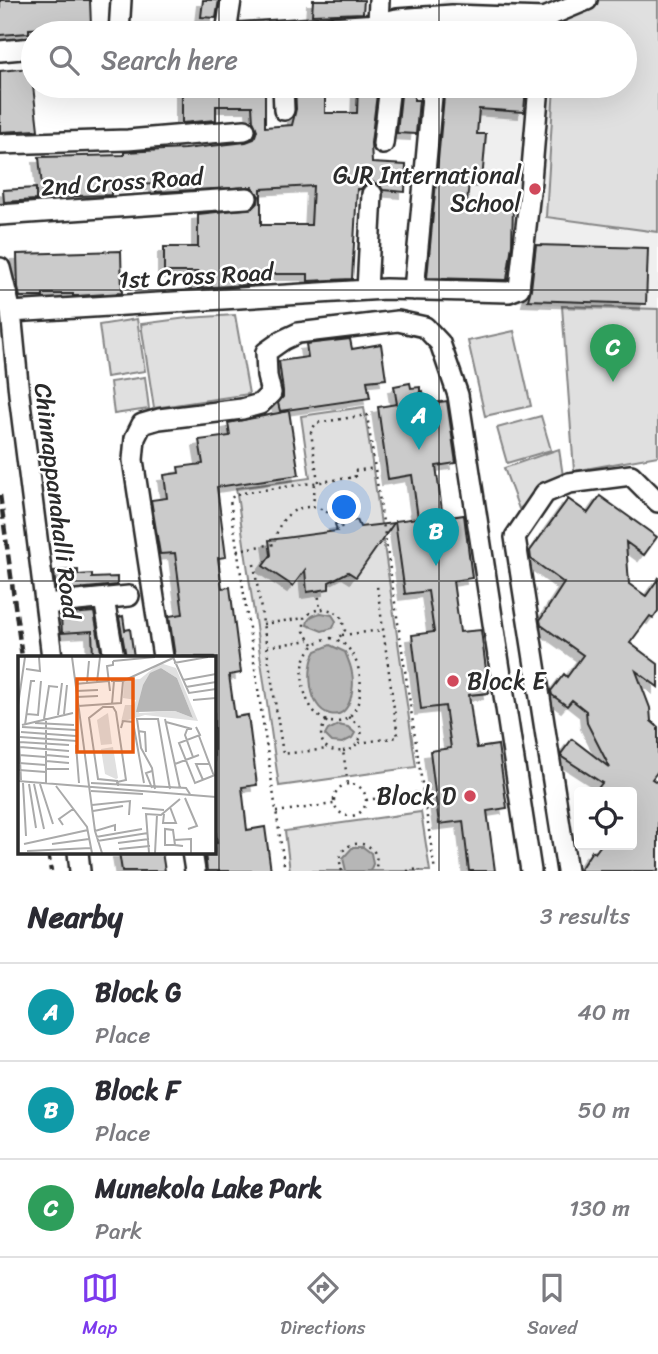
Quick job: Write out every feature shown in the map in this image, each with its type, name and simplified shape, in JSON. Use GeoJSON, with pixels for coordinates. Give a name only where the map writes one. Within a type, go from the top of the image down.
{"type":"FeatureCollection","features":[{"type":"Feature","properties":{"kind":"street"},"geometry":{"type":"LineString","coordinates":[[120,21],[121,0]]}},
{"type":"Feature","properties":{"kind":"street"},"geometry":{"type":"LineString","coordinates":[[228,21],[231,0]]}},
{"type":"Feature","properties":{"kind":"street"},"geometry":{"type":"LineString","coordinates":[[379,0],[388,21]]}},
{"type":"Feature","properties":{"kind":"street"},"geometry":{"type":"LineString","coordinates":[[552,21],[587,0]]}},
{"type":"Feature","properties":{"kind":"street"},"geometry":{"type":"LineString","coordinates":[[0,51],[21,49]]}},
{"type":"Feature","properties":{"kind":"street"},"geometry":{"type":"LineString","coordinates":[[284,98],[284,110]]}},
{"type":"Feature","properties":{"kind":"street"},"geometry":{"type":"LineString","coordinates":[[383,144],[389,98]]}},
{"type":"Feature","properties":{"kind":"street"},"geometry":{"type":"LineString","coordinates":[[414,290],[432,98]]}},
{"type":"Feature","properties":{"kind":"street","name":"1st Cross Road"},"geometry":{"type":"LineString","coordinates":[[11,312],[376,290],[509,292],[519,288],[538,98]]}},
{"type":"Feature","properties":{"kind":"street"},"geometry":{"type":"LineString","coordinates":[[0,144],[128,139],[245,130]]}},
{"type":"Feature","properties":{"kind":"street"},"geometry":{"type":"LineString","coordinates":[[372,194],[376,290]]}},
{"type":"Feature","properties":{"kind":"street","name":"2nd Cross Road"},"geometry":{"type":"LineString","coordinates":[[0,215],[247,198]]}},
{"type":"Feature","properties":{"kind":"street","name":"Chinnappanahalli Road"},"geometry":{"type":"LineString","coordinates":[[0,268],[11,312],[52,656]]}},
{"type":"Feature","properties":{"kind":"street"},"geometry":{"type":"LineString","coordinates":[[163,656],[133,460],[135,438],[142,424],[260,404],[271,393],[266,352],[298,333],[398,321],[425,327],[440,343],[458,395],[531,871]]}},
{"type":"Feature","properties":{"kind":"street"},"geometry":{"type":"LineString","coordinates":[[568,868],[515,537],[545,493],[569,483],[631,475],[658,502]]}},
{"type":"Feature","properties":{"kind":"street"},"geometry":{"type":"LineString","coordinates":[[46,604],[130,596]]}},
{"type":"Feature","properties":{"kind":"street"},"geometry":{"type":"LineString","coordinates":[[104,598],[114,656]]}},
{"type":"Feature","properties":{"kind":"street"},"geometry":{"type":"LineString","coordinates":[[78,853],[80,871]]}},
{"type":"Feature","properties":{"kind":"street"},"geometry":{"type":"LineString","coordinates":[[192,853],[195,871]]}},
{"type":"Feature","properties":{"kind":"path"},"geometry":{"type":"LineString","coordinates":[[313,507],[316,483],[311,432],[316,423],[367,415],[435,871]]}},
{"type":"Feature","properties":{"kind":"path"},"geometry":{"type":"LineString","coordinates":[[285,871],[230,502],[232,495],[355,477],[354,471],[375,468]]}},
{"type":"Feature","properties":{"kind":"path"},"geometry":{"type":"LineString","coordinates":[[237,550],[275,544],[275,536],[282,520],[296,510],[313,507],[333,516],[342,528]]}},
{"type":"Feature","properties":{"kind":"path"},"geometry":{"type":"LineString","coordinates":[[254,564],[283,754],[327,748]]}},
{"type":"Feature","properties":{"kind":"path"},"geometry":{"type":"LineString","coordinates":[[359,743],[398,737],[377,586]]}},
{"type":"Feature","properties":{"kind":"path"},"geometry":{"type":"LineString","coordinates":[[318,590],[320,609]]}},
{"type":"Feature","properties":{"kind":"path"},"geometry":{"type":"LineString","coordinates":[[263,624],[304,618],[320,609],[332,610],[341,616],[345,624],[338,639]]}},
{"type":"Feature","properties":{"kind":"path"},"geometry":{"type":"LineString","coordinates":[[304,618],[304,631],[313,644]]}},
{"type":"Feature","properties":{"kind":"path"},"geometry":{"type":"LineString","coordinates":[[342,635],[383,630]]}},
{"type":"Feature","properties":{"kind":"path"},"geometry":{"type":"LineString","coordinates":[[323,639],[338,639],[350,648],[359,670],[359,693],[354,711],[340,721],[320,718],[312,708],[303,687],[303,664],[306,653],[313,644],[323,639]]}},
{"type":"Feature","properties":{"kind":"path"},"geometry":{"type":"LineString","coordinates":[[266,648],[309,640]]}},
{"type":"Feature","properties":{"kind":"path"},"geometry":{"type":"LineString","coordinates":[[327,721],[320,734],[323,745],[332,751],[343,751],[353,748],[362,736],[360,726],[348,717]]}},
{"type":"Feature","properties":{"kind":"path"},"geometry":{"type":"LineString","coordinates":[[343,751],[348,784]]}},
{"type":"Feature","properties":{"kind":"path"},"geometry":{"type":"LineString","coordinates":[[348,784],[362,789],[366,800],[362,811],[352,816],[340,813],[334,804],[334,795],[338,789],[348,784]]}},
{"type":"Feature","properties":{"kind":"path"},"geometry":{"type":"LineString","coordinates":[[366,800],[423,792]]}},
{"type":"Feature","properties":{"kind":"path"},"geometry":{"type":"LineString","coordinates":[[276,812],[334,804]]}},
{"type":"Feature","properties":{"kind":"path"},"geometry":{"type":"LineString","coordinates":[[342,871],[339,864],[342,852],[346,847],[358,843],[374,851],[377,857],[375,871]]}},
{"type":"Feature","properties":{"kind":"path"},"geometry":{"type":"LineString","coordinates":[[407,871],[420,871]]}},
{"type":"Feature","properties":{"kind":"shaded area","name":"GJR International School"},"geometry":{"type":"Polygon","coordinates":[[[446,0],[529,7],[554,0],[658,0],[658,309],[562,306],[407,291],[417,98],[637,98],[637,21],[422,21],[422,12],[446,0]]]}},
{"type":"Feature","properties":{"kind":"shaded area"},"geometry":{"type":"Polygon","coordinates":[[[600,0],[658,0],[658,232],[546,217],[553,98],[637,98],[637,21],[559,21],[559,11],[600,0]]]}},
{"type":"Feature","properties":{"kind":"shaded area"},"geometry":{"type":"Polygon","coordinates":[[[562,306],[658,309],[658,456],[574,471],[562,306]]]}},
{"type":"Feature","properties":{"kind":"shaded area"},"geometry":{"type":"Polygon","coordinates":[[[235,315],[249,394],[154,408],[141,324],[235,315]]]}},
{"type":"Feature","properties":{"kind":"shaded area"},"geometry":{"type":"Polygon","coordinates":[[[137,319],[145,371],[106,377],[99,325],[137,319]]]}},
{"type":"Feature","properties":{"kind":"shaded area"},"geometry":{"type":"Polygon","coordinates":[[[514,331],[531,406],[485,416],[468,341],[514,331]]]}},
{"type":"Feature","properties":{"kind":"shaded area"},"geometry":{"type":"Polygon","coordinates":[[[145,377],[149,409],[114,414],[110,382],[145,377]]]}},
{"type":"Feature","properties":{"kind":"shaded area"},"geometry":{"type":"Polygon","coordinates":[[[364,407],[416,767],[279,786],[236,488],[310,478],[301,416],[364,407]]]}},
{"type":"Feature","properties":{"kind":"shaded area"},"geometry":{"type":"Polygon","coordinates":[[[541,416],[551,450],[507,463],[497,428],[541,416]]]}},
{"type":"Feature","properties":{"kind":"shaded area"},"geometry":{"type":"Polygon","coordinates":[[[559,449],[563,476],[519,509],[504,468],[559,449]]]}},
{"type":"Feature","properties":{"kind":"shaded area"},"geometry":{"type":"Polygon","coordinates":[[[321,613],[332,615],[336,621],[333,628],[322,631],[307,625],[311,617],[321,613]]]}},
{"type":"Feature","properties":{"kind":"shaded area"},"geometry":{"type":"Polygon","coordinates":[[[330,645],[345,652],[353,679],[350,701],[343,712],[337,714],[323,711],[313,696],[311,687],[311,667],[316,651],[330,645]]]}},
{"type":"Feature","properties":{"kind":"shaded area"},"geometry":{"type":"Polygon","coordinates":[[[338,725],[348,727],[355,733],[352,738],[342,743],[332,742],[325,735],[328,730],[338,725]]]}},
{"type":"Feature","properties":{"kind":"shaded area"},"geometry":{"type":"Polygon","coordinates":[[[421,812],[430,871],[290,871],[285,831],[421,812]]]}},
{"type":"Feature","properties":{"kind":"shaded area"},"geometry":{"type":"Polygon","coordinates":[[[353,847],[363,847],[371,853],[373,864],[370,871],[346,871],[343,858],[353,847]]]}},
{"type":"Feature","properties":{"kind":"building"},"geometry":{"type":"Polygon","coordinates":[[[0,0],[90,0],[91,21],[21,21],[21,34],[0,35],[0,0]]]}},
{"type":"Feature","properties":{"kind":"building"},"geometry":{"type":"Polygon","coordinates":[[[203,0],[219,0],[216,18],[201,17],[203,0]]]}},
{"type":"Feature","properties":{"kind":"building"},"geometry":{"type":"Polygon","coordinates":[[[313,0],[364,0],[363,13],[312,15],[313,0]]]}},
{"type":"Feature","properties":{"kind":"building"},"geometry":{"type":"Polygon","coordinates":[[[21,69],[21,98],[34,98],[38,130],[0,132],[0,71],[21,69]]]}},
{"type":"Feature","properties":{"kind":"building"},"geometry":{"type":"Polygon","coordinates":[[[182,98],[265,98],[265,127],[292,125],[296,98],[325,98],[325,113],[357,113],[358,98],[377,98],[371,143],[372,163],[406,165],[405,192],[383,190],[379,184],[372,182],[357,189],[352,279],[308,281],[308,274],[261,274],[261,284],[198,288],[198,272],[164,272],[164,247],[198,247],[198,214],[253,208],[258,203],[259,196],[252,187],[156,192],[156,184],[111,186],[111,195],[43,197],[39,157],[124,155],[124,152],[246,142],[254,139],[257,130],[252,106],[216,106],[216,120],[182,123],[182,98]],[[313,186],[261,189],[261,225],[311,225],[313,186]]]}},
{"type":"Feature","properties":{"kind":"building"},"geometry":{"type":"Polygon","coordinates":[[[401,98],[419,100],[416,134],[397,133],[401,98]]]}},
{"type":"Feature","properties":{"kind":"building"},"geometry":{"type":"Polygon","coordinates":[[[444,98],[525,98],[524,112],[479,109],[477,134],[486,134],[482,181],[469,180],[467,204],[513,207],[507,280],[427,278],[444,98]]]}},
{"type":"Feature","properties":{"kind":"building"},"geometry":{"type":"Polygon","coordinates":[[[36,188],[36,200],[4,202],[3,190],[36,188]]]}},
{"type":"Feature","properties":{"kind":"building"},"geometry":{"type":"Polygon","coordinates":[[[536,245],[648,248],[646,304],[528,300],[536,245]]]}},
{"type":"Feature","properties":{"kind":"building"},"geometry":{"type":"Polygon","coordinates":[[[121,251],[122,293],[20,297],[17,254],[121,251]]]}},
{"type":"Feature","properties":{"kind":"building"},"geometry":{"type":"Polygon","coordinates":[[[350,339],[352,349],[381,344],[386,379],[367,381],[370,398],[280,411],[278,403],[283,397],[283,391],[279,361],[308,357],[306,344],[350,339]]]}},
{"type":"Feature","properties":{"kind":"building"},"geometry":{"type":"Polygon","coordinates":[[[410,383],[411,388],[420,387],[420,392],[423,391],[425,404],[447,401],[456,463],[436,466],[443,518],[464,515],[472,578],[453,581],[460,632],[481,630],[489,693],[469,695],[474,732],[477,748],[498,745],[507,808],[487,811],[495,871],[469,871],[463,821],[439,824],[430,751],[451,748],[445,706],[421,709],[412,635],[434,632],[428,591],[405,594],[395,521],[418,518],[412,475],[388,479],[378,407],[397,404],[394,386],[410,383]]]}},
{"type":"Feature","properties":{"kind":"building"},"geometry":{"type":"Polygon","coordinates":[[[289,411],[299,475],[217,487],[226,557],[218,558],[222,588],[230,587],[241,673],[229,675],[235,717],[248,715],[257,785],[242,787],[247,830],[265,827],[271,871],[207,871],[205,853],[215,853],[217,843],[215,656],[175,656],[169,616],[183,614],[175,553],[160,554],[151,500],[167,498],[164,475],[179,473],[178,467],[203,464],[199,440],[230,436],[228,423],[289,411]]]}},
{"type":"Feature","properties":{"kind":"building"},"geometry":{"type":"Polygon","coordinates":[[[600,496],[657,537],[644,555],[626,542],[629,584],[646,596],[658,579],[658,611],[653,618],[650,616],[630,643],[658,664],[658,687],[636,671],[650,708],[651,721],[658,727],[658,771],[652,779],[658,783],[658,871],[579,871],[592,851],[637,850],[637,787],[599,787],[602,783],[562,757],[561,754],[572,739],[610,768],[587,723],[586,711],[572,700],[567,706],[552,695],[551,691],[564,674],[567,677],[583,655],[541,625],[540,620],[564,583],[531,559],[530,551],[568,499],[588,513],[600,496]]]}},
{"type":"Feature","properties":{"kind":"building"},"geometry":{"type":"Polygon","coordinates":[[[357,520],[360,527],[394,523],[356,577],[348,572],[329,582],[329,589],[307,592],[305,570],[293,586],[263,566],[271,555],[269,540],[337,531],[335,524],[357,520]]]}},
{"type":"Feature","properties":{"kind":"building"},"geometry":{"type":"Polygon","coordinates":[[[78,570],[78,575],[92,574],[92,578],[117,577],[117,585],[56,591],[54,571],[78,570]]]}},
{"type":"Feature","properties":{"kind":"building"},"geometry":{"type":"Polygon","coordinates":[[[94,612],[102,656],[93,656],[92,631],[62,633],[59,615],[94,612]]]}},
{"type":"Feature","properties":{"kind":"building"},"geometry":{"type":"Polygon","coordinates":[[[123,616],[125,630],[130,629],[134,656],[126,656],[119,617],[123,616]]]}},
{"type":"Feature","properties":{"kind":"building"},"geometry":{"type":"Polygon","coordinates":[[[119,853],[162,853],[165,871],[122,871],[119,853]]]}},
{"type":"Feature","properties":{"kind":"railway"},"geometry":{"type":"LineString","coordinates":[[0,495],[22,656]]}},
{"type":"Feature","properties":{"kind":"railway"},"geometry":{"type":"LineString","coordinates":[[48,853],[51,871]]}},
{"type":"Feature","properties":{"kind":"place","name":"GJR International School"},"geometry":{"type":"Point","coordinates":[535,189]}},
{"type":"Feature","properties":{"kind":"place","name":"Munekola Lake Park"},"geometry":{"type":"Point","coordinates":[613,382]}},
{"type":"Feature","properties":{"kind":"place","name":"Block G"},"geometry":{"type":"Point","coordinates":[419,450]}},
{"type":"Feature","properties":{"kind":"place","name":"Block F"},"geometry":{"type":"Point","coordinates":[436,566]}},
{"type":"Feature","properties":{"kind":"place","name":"Block E"},"geometry":{"type":"Point","coordinates":[453,681]}},
{"type":"Feature","properties":{"kind":"place","name":"Block D"},"geometry":{"type":"Point","coordinates":[470,796]}}]}
